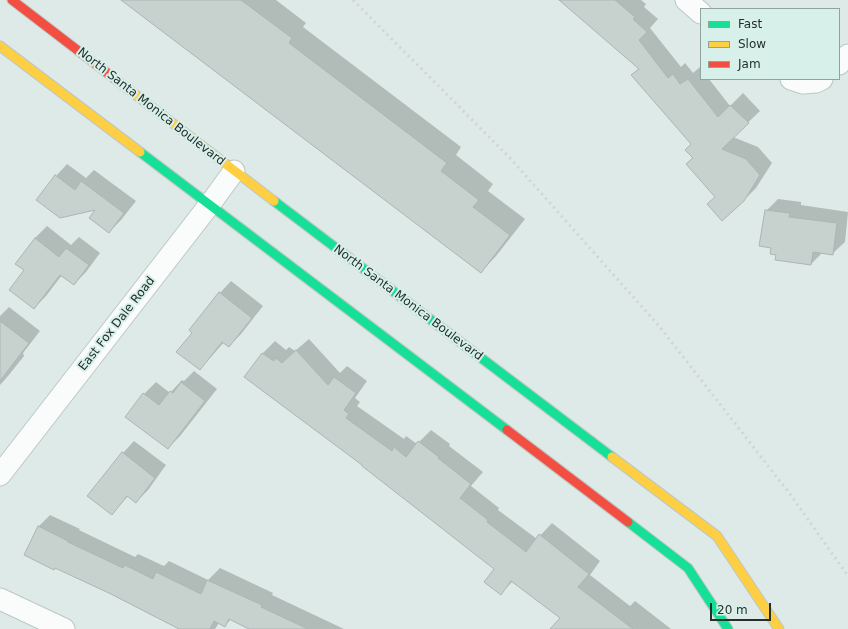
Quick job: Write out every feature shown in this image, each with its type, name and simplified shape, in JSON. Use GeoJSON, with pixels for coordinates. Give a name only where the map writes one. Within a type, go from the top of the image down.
{"type":"FeatureCollection","features":[{"type":"Feature","properties":{"kind":"street","name":"North Santa Monica Boulevard"},"geometry":{"type":"LineString","coordinates":[[12,0],[234,171],[717,536],[779,629]]}},
{"type":"Feature","properties":{"kind":"street"},"geometry":{"type":"LineString","coordinates":[[686,0],[700,12]]}},
{"type":"Feature","properties":{"kind":"street"},"geometry":{"type":"LineString","coordinates":[[0,46],[688,568],[728,629]]}},
{"type":"Feature","properties":{"kind":"street"},"geometry":{"type":"LineString","coordinates":[[840,63],[848,54]]}},
{"type":"Feature","properties":{"kind":"street"},"geometry":{"type":"LineString","coordinates":[[793,80],[803,83],[816,82],[820,80]]}},
{"type":"Feature","properties":{"kind":"street","name":"East Fox Dale Road"},"geometry":{"type":"LineString","coordinates":[[1,471],[210,204],[234,171]]}},
{"type":"Feature","properties":{"kind":"street"},"geometry":{"type":"LineString","coordinates":[[0,599],[64,629]]}},
{"type":"Feature","properties":{"kind":"building"},"geometry":{"type":"Polygon","coordinates":[[[121,0],[241,0],[292,38],[289,43],[447,163],[441,171],[479,200],[473,207],[510,235],[481,273],[121,0]]]}},
{"type":"Feature","properties":{"kind":"building"},"geometry":{"type":"Polygon","coordinates":[[[559,0],[615,0],[635,17],[633,19],[647,32],[639,40],[668,78],[673,74],[680,84],[688,79],[718,117],[730,105],[749,123],[722,149],[746,159],[760,175],[744,201],[722,221],[707,204],[715,197],[686,164],[693,158],[685,150],[691,144],[631,75],[639,69],[559,0]]]}},
{"type":"Feature","properties":{"kind":"building"},"geometry":{"type":"Polygon","coordinates":[[[55,175],[75,190],[81,181],[124,213],[109,233],[89,218],[95,210],[60,218],[36,200],[55,175]]]}},
{"type":"Feature","properties":{"kind":"building"},"geometry":{"type":"Polygon","coordinates":[[[765,210],[790,213],[789,217],[837,223],[833,255],[813,252],[811,265],[775,260],[776,255],[770,254],[771,248],[759,246],[765,210]]]}},
{"type":"Feature","properties":{"kind":"building"},"geometry":{"type":"Polygon","coordinates":[[[35,238],[59,257],[66,248],[89,265],[74,285],[60,275],[34,309],[9,290],[24,270],[15,264],[35,238]]]}},
{"type":"Feature","properties":{"kind":"building"},"geometry":{"type":"Polygon","coordinates":[[[219,292],[252,318],[229,347],[222,342],[200,370],[176,352],[192,333],[189,330],[219,292]]]}},
{"type":"Feature","properties":{"kind":"building"},"geometry":{"type":"Polygon","coordinates":[[[0,321],[29,343],[0,381],[0,321]]]}},
{"type":"Feature","properties":{"kind":"building"},"geometry":{"type":"Polygon","coordinates":[[[296,350],[328,385],[334,377],[356,393],[344,410],[349,414],[346,418],[392,451],[394,447],[406,457],[418,441],[471,484],[460,498],[488,520],[487,522],[526,552],[539,534],[589,574],[578,587],[633,629],[550,629],[560,618],[511,581],[501,595],[484,582],[494,569],[362,465],[244,377],[262,353],[274,361],[276,358],[282,363],[296,350]]]}},
{"type":"Feature","properties":{"kind":"building"},"geometry":{"type":"Polygon","coordinates":[[[181,382],[205,401],[168,449],[125,417],[143,393],[159,405],[170,391],[173,393],[181,382]]]}},
{"type":"Feature","properties":{"kind":"building"},"geometry":{"type":"Polygon","coordinates":[[[122,452],[155,478],[136,503],[127,496],[112,515],[87,496],[122,452]]]}},
{"type":"Feature","properties":{"kind":"building"},"geometry":{"type":"Polygon","coordinates":[[[38,526],[123,568],[125,565],[153,579],[156,572],[201,594],[207,580],[262,605],[261,607],[308,629],[249,629],[229,619],[225,627],[214,621],[210,629],[179,629],[111,594],[55,568],[54,570],[24,555],[38,526]]]}},
{"type":"Feature","properties":{"kind":"railway"},"geometry":{"type":"LineString","coordinates":[[353,0],[510,158],[659,326],[790,494],[848,576]]}},
{"type":"Feature","properties":{"kind":"traffic: fast"},"geometry":{"type":"LineString","coordinates":[[140,152],[507,430]]}},
{"type":"Feature","properties":{"kind":"traffic: fast"},"geometry":{"type":"LineString","coordinates":[[274,201],[612,457]]}},
{"type":"Feature","properties":{"kind":"traffic: fast"},"geometry":{"type":"LineString","coordinates":[[628,522],[688,568],[728,629]]}},
{"type":"Feature","properties":{"kind":"traffic: slow"},"geometry":{"type":"LineString","coordinates":[[0,46],[140,152]]}},
{"type":"Feature","properties":{"kind":"traffic: slow"},"geometry":{"type":"LineString","coordinates":[[115,79],[274,201]]}},
{"type":"Feature","properties":{"kind":"traffic: slow"},"geometry":{"type":"LineString","coordinates":[[612,457],[717,536],[779,629]]}},
{"type":"Feature","properties":{"kind":"traffic: jam"},"geometry":{"type":"LineString","coordinates":[[12,0],[115,79]]}},
{"type":"Feature","properties":{"kind":"traffic: jam"},"geometry":{"type":"LineString","coordinates":[[507,430],[628,522]]}}]}
